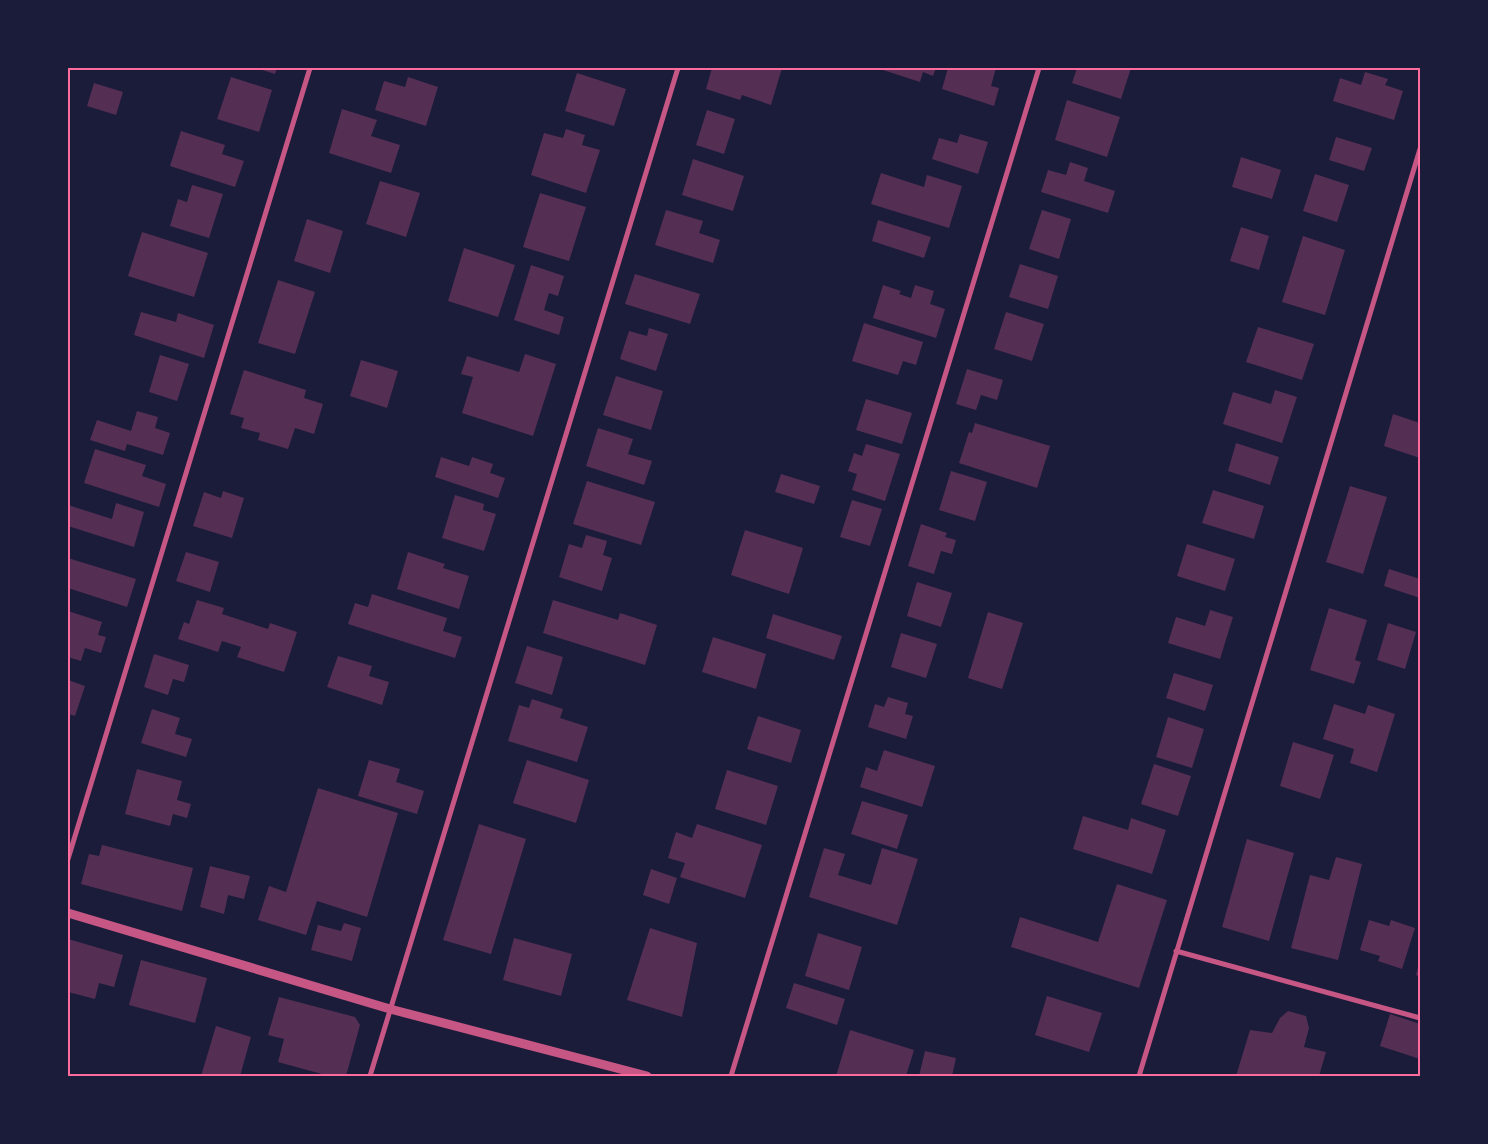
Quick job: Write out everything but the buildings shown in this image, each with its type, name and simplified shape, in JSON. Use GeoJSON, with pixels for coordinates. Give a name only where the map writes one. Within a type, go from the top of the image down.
{"type":"FeatureCollection","features":[{"type":"Feature","properties":{"kind":"street"},"geometry":{"type":"LineString","coordinates":[[68,859],[310,68]]}},
{"type":"Feature","properties":{"kind":"street"},"geometry":{"type":"LineString","coordinates":[[370,1076],[678,68]]}},
{"type":"Feature","properties":{"kind":"street"},"geometry":{"type":"LineString","coordinates":[[731,1076],[1039,68]]}},
{"type":"Feature","properties":{"kind":"street"},"geometry":{"type":"LineString","coordinates":[[1139,1076],[1420,149]]}},
{"type":"Feature","properties":{"kind":"street"},"geometry":{"type":"LineString","coordinates":[[68,913],[390,1009],[647,1076]]}},
{"type":"Feature","properties":{"kind":"street"},"geometry":{"type":"LineString","coordinates":[[1176,951],[1420,1018]]}}]}
